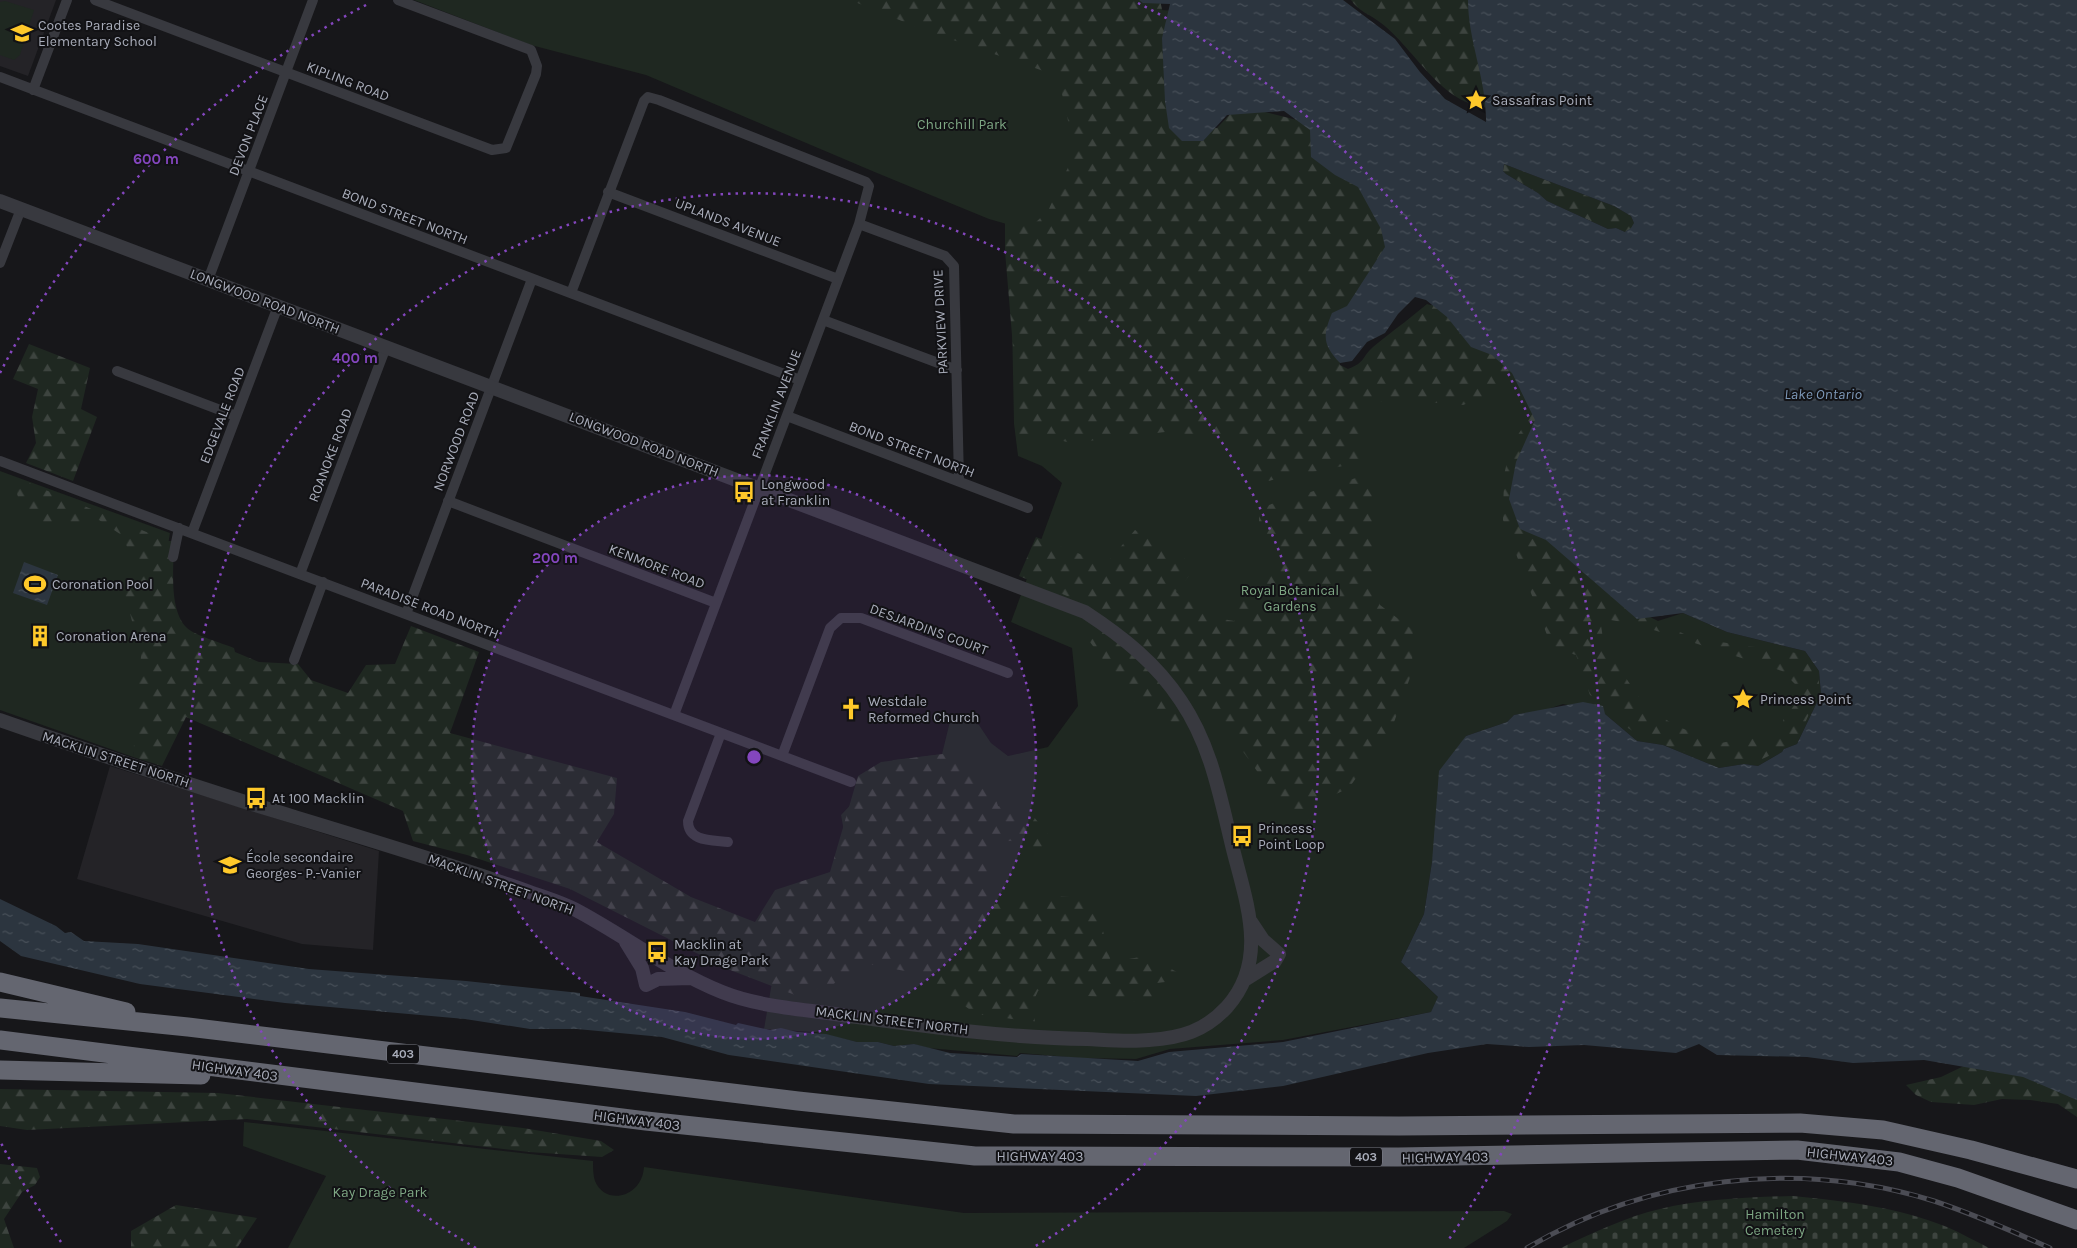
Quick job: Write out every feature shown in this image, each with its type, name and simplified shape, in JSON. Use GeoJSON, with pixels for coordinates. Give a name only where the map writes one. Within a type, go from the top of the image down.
{"type":"FeatureCollection","features":[{"type":"Feature","properties":{"kind":"highway"},"geometry":{"type":"LineString","coordinates":[[0,982],[188,1027]]}},
{"type":"Feature","properties":{"kind":"highway","name":"HIGHWAY 403"},"geometry":{"type":"LineString","coordinates":[[0,1008],[188,1027],[617,1080],[1014,1124],[1399,1126],[1800,1123],[1883,1130],[1971,1150],[2077,1179]]}},
{"type":"Feature","properties":{"kind":"highway","name":"HIGHWAY 403"},"geometry":{"type":"LineString","coordinates":[[0,1040],[290,1078],[612,1117],[975,1156],[1398,1158],[1797,1150],[1899,1162],[1958,1178],[2077,1220]]}},
{"type":"Feature","properties":{"kind":"highway"},"geometry":{"type":"LineString","coordinates":[[0,1070],[290,1078]]}},
{"type":"Feature","properties":{"kind":"street"},"geometry":{"type":"LineString","coordinates":[[33,90],[67,0]]}},
{"type":"Feature","properties":{"kind":"street","name":"KIPLING ROAD"},"geometry":{"type":"LineString","coordinates":[[95,0],[492,150],[506,148],[509,145],[536,74],[536,62],[531,50],[398,0]]}},
{"type":"Feature","properties":{"kind":"street","name":"DEVON PLACE"},"geometry":{"type":"LineString","coordinates":[[208,280],[313,0]]}},
{"type":"Feature","properties":{"kind":"street","name":"BOND STREET NORTH"},"geometry":{"type":"LineString","coordinates":[[0,77],[800,380]]}},
{"type":"Feature","properties":{"kind":"street","name":"FRANKLIN AVENUE"},"geometry":{"type":"LineString","coordinates":[[608,192],[644,101],[648,97],[660,100],[866,182],[869,186],[859,224],[674,715]]}},
{"type":"Feature","properties":{"kind":"street"},"geometry":{"type":"LineString","coordinates":[[570,293],[608,192]]}},
{"type":"Feature","properties":{"kind":"street","name":"UPLANDS AVENUE"},"geometry":{"type":"LineString","coordinates":[[608,192],[838,279]]}},
{"type":"Feature","properties":{"kind":"street","name":"LONGWOOD ROAD NORTH"},"geometry":{"type":"LineString","coordinates":[[0,201],[1085,612],[1135,648],[1169,684],[1204,742],[1216,776],[1249,920],[1252,958],[1245,980]]}},
{"type":"Feature","properties":{"kind":"street"},"geometry":{"type":"LineString","coordinates":[[0,263],[21,208]]}},
{"type":"Feature","properties":{"kind":"street","name":"PARKVIEW DRIVE"},"geometry":{"type":"LineString","coordinates":[[859,224],[945,256],[952,262],[955,271],[959,481]]}},
{"type":"Feature","properties":{"kind":"street","name":"NORWOOD ROAD"},"geometry":{"type":"LineString","coordinates":[[406,614],[532,278]]}},
{"type":"Feature","properties":{"kind":"street","name":"EDGEVALE ROAD"},"geometry":{"type":"LineString","coordinates":[[192,533],[278,306]]}},
{"type":"Feature","properties":{"kind":"street"},"geometry":{"type":"LineString","coordinates":[[823,320],[956,370]]}},
{"type":"Feature","properties":{"kind":"street","name":"ROANOKE ROAD"},"geometry":{"type":"LineString","coordinates":[[300,574],[386,347]]}},
{"type":"Feature","properties":{"kind":"street"},"geometry":{"type":"LineString","coordinates":[[117,371],[236,416]]}},
{"type":"Feature","properties":{"kind":"street","name":"BOND STREET NORTH"},"geometry":{"type":"LineString","coordinates":[[786,416],[1028,508]]}},
{"type":"Feature","properties":{"kind":"street","name":"PARADISE ROAD NORTH"},"geometry":{"type":"LineString","coordinates":[[0,460],[851,782]]}},
{"type":"Feature","properties":{"kind":"street","name":"KENMORE ROAD"},"geometry":{"type":"LineString","coordinates":[[448,502],[716,603]]}},
{"type":"Feature","properties":{"kind":"street"},"geometry":{"type":"LineString","coordinates":[[174,556],[179,528]]}},
{"type":"Feature","properties":{"kind":"street"},"geometry":{"type":"LineString","coordinates":[[294,660],[323,582]]}},
{"type":"Feature","properties":{"kind":"street","name":"DESJARDINS COURT"},"geometry":{"type":"LineString","coordinates":[[782,756],[830,628],[841,618],[861,618],[1008,673]]}},
{"type":"Feature","properties":{"kind":"street","name":"MACKLIN STREET NORTH"},"geometry":{"type":"LineString","coordinates":[[0,720],[114,760],[521,889],[573,909],[691,978],[726,994],[764,1003],[893,1022],[1045,1038],[1147,1040],[1189,1035],[1212,1023],[1232,1001],[1245,980]]}},
{"type":"Feature","properties":{"kind":"street"},"geometry":{"type":"LineString","coordinates":[[721,733],[688,821],[688,827],[693,836],[698,838],[728,842]]}},
{"type":"Feature","properties":{"kind":"street"},"geometry":{"type":"LineString","coordinates":[[1245,980],[1275,961],[1279,954],[1263,940],[1249,920]]}},
{"type":"Feature","properties":{"kind":"street"},"geometry":{"type":"LineString","coordinates":[[622,938],[633,951],[642,968],[646,985],[658,979],[691,978]]}},
{"type":"Feature","properties":{"kind":"shaded area","name":"Cootes Paradise Elementary School"},"geometry":{"type":"Polygon","coordinates":[[[0,0],[56,0],[28,76],[0,66],[0,0]]]}},
{"type":"Feature","properties":{"kind":"shaded area","name":"École secondaire Georges- P.-Vanier"},"geometry":{"type":"Polygon","coordinates":[[[110,766],[379,851],[373,950],[302,944],[77,879],[110,766]]]}},
{"type":"Feature","properties":{"kind":"green space","name":"Royal Botanical Gardens"},"geometry":{"type":"Polygon","coordinates":[[[414,0],[1111,0],[1126,8],[1178,11],[1159,78],[1326,318],[1342,380],[1375,349],[1393,340],[1406,321],[1427,304],[1434,306],[1520,380],[1645,625],[1683,613],[1727,632],[1805,651],[1819,671],[1821,694],[1797,744],[1784,749],[1758,766],[1744,764],[1719,768],[1663,745],[1637,741],[1605,714],[1563,704],[1545,710],[1514,715],[1507,722],[1466,736],[1432,862],[1424,914],[1401,962],[1439,998],[1431,1012],[1283,1040],[1170,1049],[1136,1059],[1080,1058],[1020,1053],[1017,1056],[928,1048],[913,1044],[894,1046],[878,1042],[857,1042],[814,1032],[764,1029],[782,923],[839,878],[847,849],[841,815],[893,760],[942,754],[952,713],[979,725],[991,743],[1008,756],[1048,747],[1078,706],[1072,648],[1011,622],[1062,483],[1042,466],[1018,456],[1014,424],[1010,225],[989,219],[877,173],[646,75],[531,45],[414,0]]]}},
{"type":"Feature","properties":{"kind":"green space"},"geometry":{"type":"Polygon","coordinates":[[[850,0],[1160,0],[1184,111],[1195,130],[1217,128],[1233,111],[1265,112],[1301,121],[1320,131],[1380,209],[1387,256],[1337,339],[1340,365],[1348,369],[1358,364],[1380,341],[1433,304],[1523,373],[1496,392],[1463,405],[1390,399],[1379,402],[1357,418],[1363,462],[1253,484],[1249,440],[1165,432],[1071,443],[1044,436],[1017,445],[1019,419],[1005,251],[1005,223],[1036,222],[1048,211],[1075,152],[1058,76],[924,30],[850,0]]]}},
{"type":"Feature","properties":{"kind":"green space"},"geometry":{"type":"Polygon","coordinates":[[[1351,0],[1479,0],[1490,108],[1473,105],[1443,87],[1394,34],[1357,7],[1351,0]]]}},
{"type":"Feature","properties":{"kind":"green space"},"geometry":{"type":"Polygon","coordinates":[[[5,1],[34,10],[20,55],[14,60],[0,55],[0,2],[5,1]]]}},
{"type":"Feature","properties":{"kind":"green space"},"geometry":{"type":"Polygon","coordinates":[[[1504,164],[1614,206],[1631,216],[1634,223],[1632,228],[1625,232],[1616,228],[1608,229],[1547,201],[1538,193],[1506,174],[1503,171],[1504,164]]]}},
{"type":"Feature","properties":{"kind":"green space"},"geometry":{"type":"Polygon","coordinates":[[[29,344],[90,368],[81,409],[97,417],[73,481],[26,463],[36,443],[32,417],[38,389],[13,379],[29,344]]]}},
{"type":"Feature","properties":{"kind":"green space"},"geometry":{"type":"Polygon","coordinates":[[[1540,402],[1630,607],[1692,638],[1804,654],[1818,671],[1819,684],[1818,694],[1796,743],[1754,763],[1710,760],[1643,738],[1628,728],[1609,705],[1590,695],[1576,655],[1552,648],[1503,520],[1504,475],[1511,445],[1540,402]],[[1600,618],[1604,646],[1645,706],[1676,726],[1721,743],[1751,737],[1784,738],[1783,720],[1796,703],[1797,686],[1782,671],[1638,625],[1600,618]]]}},
{"type":"Feature","properties":{"kind":"green space"},"geometry":{"type":"Polygon","coordinates":[[[0,471],[170,533],[133,757],[0,710],[0,471]]]}},
{"type":"Feature","properties":{"kind":"green space"},"geometry":{"type":"Polygon","coordinates":[[[1372,473],[1377,525],[1373,563],[1380,605],[1413,630],[1412,672],[1393,725],[1349,788],[1319,802],[1308,820],[1290,817],[1211,707],[1177,725],[1134,701],[1090,642],[1084,603],[1019,576],[1036,537],[1106,564],[1135,530],[1197,566],[1176,592],[1211,617],[1234,621],[1245,592],[1274,570],[1279,553],[1259,530],[1259,508],[1372,473]]]}},
{"type":"Feature","properties":{"kind":"green space"},"geometry":{"type":"Polygon","coordinates":[[[24,481],[168,541],[174,541],[173,587],[177,610],[181,620],[191,631],[234,648],[235,652],[259,662],[298,664],[311,680],[348,693],[366,665],[395,664],[411,626],[479,652],[450,733],[617,778],[614,814],[597,842],[691,897],[755,922],[775,890],[830,872],[858,776],[881,762],[943,754],[992,784],[998,806],[1030,812],[1049,836],[1043,855],[1032,847],[1019,842],[1007,841],[993,845],[990,852],[989,867],[995,904],[1061,896],[1095,900],[1111,962],[1146,956],[1180,974],[1173,981],[1157,983],[1150,1003],[1078,995],[1060,985],[1038,991],[1032,1004],[1035,1022],[976,1014],[920,974],[864,963],[832,985],[795,995],[730,970],[570,889],[467,855],[413,841],[403,811],[186,717],[162,766],[133,757],[141,656],[125,594],[145,565],[130,552],[120,534],[99,520],[59,524],[39,521],[31,516],[23,508],[14,486],[24,481]]]}},
{"type":"Feature","properties":{"kind":"green space"},"geometry":{"type":"Polygon","coordinates":[[[1966,1065],[2077,1083],[2077,1117],[2058,1104],[2030,1100],[2002,1099],[1974,1105],[1931,1102],[1916,1095],[1906,1085],[1941,1077],[1966,1065]]]}},
{"type":"Feature","properties":{"kind":"green space"},"geometry":{"type":"Polygon","coordinates":[[[0,1089],[218,1093],[523,1128],[601,1141],[614,1150],[602,1157],[529,1152],[247,1119],[27,1130],[0,1126],[0,1089]]]}},
{"type":"Feature","properties":{"kind":"green space","name":"Kay Drage Park"},"geometry":{"type":"Polygon","coordinates":[[[244,1122],[593,1161],[595,1181],[600,1189],[614,1196],[630,1192],[637,1186],[642,1178],[644,1167],[964,1213],[1504,1211],[1512,1214],[1507,1221],[1464,1248],[288,1248],[326,1176],[243,1146],[244,1122]]]}},
{"type":"Feature","properties":{"kind":"green space"},"geometry":{"type":"Polygon","coordinates":[[[0,1164],[37,1168],[40,1177],[35,1185],[22,1192],[4,1219],[14,1248],[0,1248],[0,1164]]]}},
{"type":"Feature","properties":{"kind":"green space","name":"Hamilton Cemetery"},"geometry":{"type":"Polygon","coordinates":[[[1793,1196],[1852,1203],[1910,1214],[1947,1227],[1989,1248],[1561,1248],[1622,1221],[1660,1209],[1709,1201],[1793,1196]]]}},
{"type":"Feature","properties":{"kind":"green space"},"geometry":{"type":"Polygon","coordinates":[[[176,1205],[257,1218],[237,1248],[131,1248],[131,1231],[176,1205]]]}},
{"type":"Feature","properties":{"kind":"water","name":"Lake Ontario"},"geometry":{"type":"Polygon","coordinates":[[[1139,0],[1343,0],[1395,39],[1420,72],[1445,99],[1486,122],[1484,91],[1471,31],[1468,0],[2077,0],[2077,1100],[2023,1077],[1924,1060],[1853,1063],[1807,1057],[1717,1055],[1699,1044],[1676,1053],[1584,1045],[1529,1047],[1487,1044],[1428,1053],[1283,1086],[1196,1096],[929,1084],[729,1055],[662,1037],[577,1029],[530,1029],[465,1019],[285,1003],[140,984],[21,956],[0,941],[0,899],[56,926],[65,933],[71,932],[84,941],[138,944],[309,969],[466,981],[580,993],[580,996],[685,1012],[736,1025],[738,1023],[770,1030],[781,1028],[797,1032],[826,1034],[857,1042],[878,1042],[894,1046],[914,1044],[950,1053],[1017,1057],[1021,1054],[1138,1061],[1169,1052],[1283,1042],[1431,1012],[1438,997],[1401,962],[1424,914],[1432,862],[1439,771],[1466,736],[1507,722],[1514,715],[1583,702],[1603,706],[1605,714],[1637,741],[1663,745],[1719,768],[1744,764],[1758,766],[1784,749],[1797,744],[1821,694],[1819,671],[1805,651],[1727,632],[1683,613],[1637,619],[1546,540],[1520,529],[1509,499],[1516,462],[1535,420],[1512,373],[1492,355],[1471,347],[1447,317],[1426,300],[1415,297],[1398,314],[1385,333],[1367,342],[1352,361],[1340,363],[1327,345],[1327,327],[1332,313],[1347,306],[1385,247],[1381,229],[1358,187],[1335,175],[1311,157],[1310,130],[1284,111],[1227,115],[1203,141],[1182,141],[1169,128],[1165,101],[1162,38],[1170,4],[1143,3],[1139,0]],[[1504,164],[1503,171],[1506,174],[1538,193],[1547,201],[1608,229],[1616,228],[1625,232],[1634,223],[1631,216],[1614,206],[1504,164]]]}},
{"type":"Feature","properties":{"kind":"water","name":"Coronation Pool"},"geometry":{"type":"Polygon","coordinates":[[[24,562],[58,575],[47,605],[13,593],[24,562]]]}},
{"type":"Feature","properties":{"kind":"railway"},"geometry":{"type":"LineString","coordinates":[[1527,1248],[1574,1224],[1623,1204],[1673,1190],[1725,1182],[1778,1178],[1830,1180],[1883,1188],[1934,1201],[1978,1217],[2050,1248]]}},
{"type":"Feature","properties":{"kind":"place","name":"Cootes Paradise Elementary School"},"geometry":{"type":"Point","coordinates":[22,33]}},
{"type":"Feature","properties":{"kind":"place","name":"Sassafras Point"},"geometry":{"type":"Point","coordinates":[1476,100]}},
{"type":"Feature","properties":{"kind":"place","name":"Longwood at Franklin"},"geometry":{"type":"Point","coordinates":[744,492]}},
{"type":"Feature","properties":{"kind":"place","name":"Coronation Pool"},"geometry":{"type":"Point","coordinates":[35,584]}},
{"type":"Feature","properties":{"kind":"place","name":"Coronation Arena"},"geometry":{"type":"Point","coordinates":[40,636]}},
{"type":"Feature","properties":{"kind":"place","name":"Princess Point"},"geometry":{"type":"Point","coordinates":[1743,699]}},
{"type":"Feature","properties":{"kind":"place","name":"Westdale Reformed Church"},"geometry":{"type":"Point","coordinates":[851,709]}},
{"type":"Feature","properties":{"kind":"place","name":"At 100 Macklin"},"geometry":{"type":"Point","coordinates":[256,798]}},
{"type":"Feature","properties":{"kind":"place","name":"Princess Point Loop"},"geometry":{"type":"Point","coordinates":[1242,836]}},
{"type":"Feature","properties":{"kind":"place","name":"École secondaire Georges- P.-Vanier"},"geometry":{"type":"Point","coordinates":[230,865]}},
{"type":"Feature","properties":{"kind":"place","name":"Macklin at Kay Drage Park"},"geometry":{"type":"Point","coordinates":[657,952]}},
{"type":"Feature","properties":{"kind":"park label","name":"Churchill Park"},"geometry":{"type":"Point","coordinates":[962,124]}}]}
